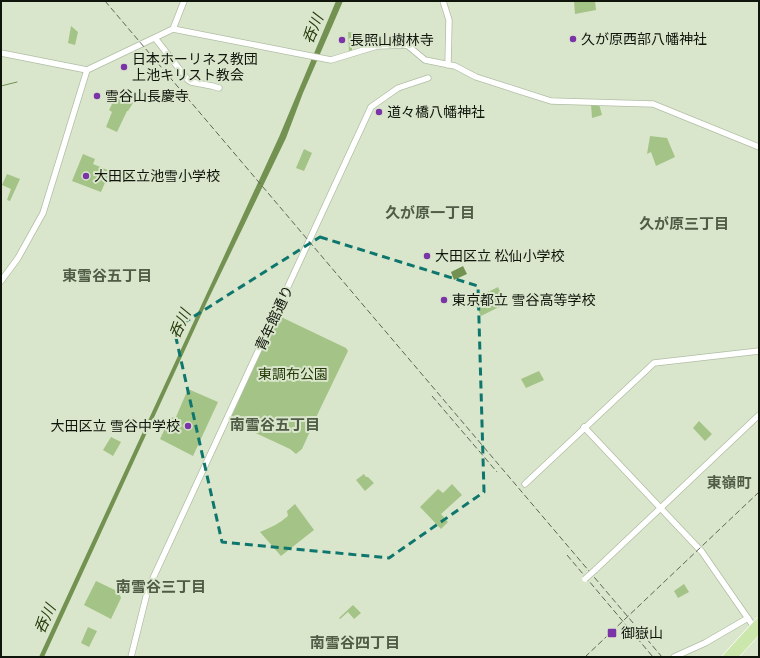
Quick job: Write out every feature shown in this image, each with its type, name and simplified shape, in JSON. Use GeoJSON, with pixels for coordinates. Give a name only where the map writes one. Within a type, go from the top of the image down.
{"type":"FeatureCollection","features":[{"type":"Feature","properties":{"kind":"main road"},"geometry":{"type":"LineString","coordinates":[[726,657],[758,629]]}},
{"type":"Feature","properties":{"kind":"main road"},"geometry":{"type":"LineString","coordinates":[[734,657],[758,629]]}},
{"type":"Feature","properties":{"kind":"street"},"geometry":{"type":"LineString","coordinates":[[173,29],[184,1]]}},
{"type":"Feature","properties":{"kind":"street"},"geometry":{"type":"LineString","coordinates":[[443,1],[449,20],[448,65]]}},
{"type":"Feature","properties":{"kind":"street"},"geometry":{"type":"LineString","coordinates":[[1,53],[87,70],[173,29],[331,60],[377,46],[406,45],[412,48],[425,60],[457,67],[478,78],[551,100],[656,104],[759,146]]}},
{"type":"Feature","properties":{"kind":"street"},"geometry":{"type":"LineString","coordinates":[[155,38],[188,80],[219,88]]}},
{"type":"Feature","properties":{"kind":"street"},"geometry":{"type":"LineString","coordinates":[[1,281],[18,258],[43,214],[87,70]]}},
{"type":"Feature","properties":{"kind":"street","name":"青年館通り"},"geometry":{"type":"LineString","coordinates":[[130,657],[148,589],[371,107],[398,88],[428,78]]}},
{"type":"Feature","properties":{"kind":"street"},"geometry":{"type":"LineString","coordinates":[[525,484],[584,427],[654,363],[759,351]]}},
{"type":"Feature","properties":{"kind":"street"},"geometry":{"type":"LineString","coordinates":[[585,579],[759,415]]}},
{"type":"Feature","properties":{"kind":"street"},"geometry":{"type":"LineString","coordinates":[[584,427],[702,552],[748,618],[758,629]]}},
{"type":"Feature","properties":{"kind":"street"},"geometry":{"type":"LineString","coordinates":[[674,657],[705,643],[748,618]]}},
{"type":"Feature","properties":{"kind":"highlighted area"},"geometry":{"type":"Polygon","coordinates":[[[320,237],[478,286],[484,492],[389,558],[222,542],[174,329],[320,237]]]}},
{"type":"Feature","properties":{"kind":"green space"},"geometry":{"type":"Polygon","coordinates":[[[574,1],[595,1],[596,10],[575,14],[574,1]]]}},
{"type":"Feature","properties":{"kind":"green space"},"geometry":{"type":"Polygon","coordinates":[[[71,26],[78,32],[75,45],[68,43],[71,26]]]}},
{"type":"Feature","properties":{"kind":"green space"},"geometry":{"type":"Polygon","coordinates":[[[348,32],[368,34],[368,42],[352,47],[352,50],[349,52],[348,32]]]}},
{"type":"Feature","properties":{"kind":"green space"},"geometry":{"type":"Polygon","coordinates":[[[119,95],[133,103],[127,111],[117,132],[106,127],[112,112],[109,110],[114,100],[119,95]]]}},
{"type":"Feature","properties":{"kind":"green space"},"geometry":{"type":"Polygon","coordinates":[[[591,104],[599,104],[602,115],[592,118],[591,104]]]}},
{"type":"Feature","properties":{"kind":"green space"},"geometry":{"type":"Polygon","coordinates":[[[650,136],[667,138],[675,157],[656,166],[651,152],[647,154],[650,136]]]}},
{"type":"Feature","properties":{"kind":"green space"},"geometry":{"type":"Polygon","coordinates":[[[304,149],[312,153],[304,171],[296,168],[304,149]]]}},
{"type":"Feature","properties":{"kind":"green space"},"geometry":{"type":"Polygon","coordinates":[[[83,154],[95,159],[93,164],[110,171],[101,192],[72,181],[83,154]]]}},
{"type":"Feature","properties":{"kind":"green space"},"geometry":{"type":"Polygon","coordinates":[[[7,174],[20,179],[10,201],[7,200],[11,189],[2,185],[7,174]]]}},
{"type":"Feature","properties":{"kind":"green space"},"geometry":{"type":"Polygon","coordinates":[[[498,287],[506,304],[498,308],[490,291],[498,287]]]}},
{"type":"Feature","properties":{"kind":"green space"},"geometry":{"type":"Polygon","coordinates":[[[489,291],[497,308],[489,312],[482,295],[489,291]]]}},
{"type":"Feature","properties":{"kind":"green space"},"geometry":{"type":"Polygon","coordinates":[[[481,295],[489,312],[481,316],[473,299],[481,295]]]}},
{"type":"Feature","properties":{"kind":"green space","name":"東調布公園"},"geometry":{"type":"Polygon","coordinates":[[[279,316],[346,348],[348,351],[302,449],[296,454],[290,449],[228,420],[276,318],[279,316]]]}},
{"type":"Feature","properties":{"kind":"green space"},"geometry":{"type":"Polygon","coordinates":[[[539,371],[544,380],[526,388],[521,379],[539,371]]]}},
{"type":"Feature","properties":{"kind":"green space"},"geometry":{"type":"Polygon","coordinates":[[[188,389],[218,402],[193,456],[160,439],[170,418],[176,417],[188,389]]]}},
{"type":"Feature","properties":{"kind":"green space"},"geometry":{"type":"Polygon","coordinates":[[[699,421],[712,434],[705,441],[693,428],[699,421]]]}},
{"type":"Feature","properties":{"kind":"green space"},"geometry":{"type":"Polygon","coordinates":[[[111,437],[121,442],[113,456],[103,450],[111,437]]]}},
{"type":"Feature","properties":{"kind":"green space"},"geometry":{"type":"Polygon","coordinates":[[[364,474],[374,483],[365,491],[356,480],[364,474]]]}},
{"type":"Feature","properties":{"kind":"green space"},"geometry":{"type":"Polygon","coordinates":[[[452,484],[462,495],[441,514],[448,522],[441,529],[420,507],[438,489],[443,493],[452,484]]]}},
{"type":"Feature","properties":{"kind":"green space"},"geometry":{"type":"Polygon","coordinates":[[[295,504],[314,530],[281,556],[260,532],[285,519],[288,516],[287,511],[295,504]]]}},
{"type":"Feature","properties":{"kind":"green space"},"geometry":{"type":"Polygon","coordinates":[[[96,581],[119,592],[121,598],[111,619],[84,605],[96,581]]]}},
{"type":"Feature","properties":{"kind":"green space"},"geometry":{"type":"Polygon","coordinates":[[[684,584],[689,592],[678,598],[674,591],[684,584]]]}},
{"type":"Feature","properties":{"kind":"green space"},"geometry":{"type":"Polygon","coordinates":[[[353,605],[361,613],[354,619],[348,612],[340,619],[339,618],[353,605]]]}},
{"type":"Feature","properties":{"kind":"green space"},"geometry":{"type":"Polygon","coordinates":[[[88,627],[97,631],[89,647],[81,643],[88,627]]]}},
{"type":"Feature","properties":{"kind":"shaded area"},"geometry":{"type":"Polygon","coordinates":[[[336,1],[343,1],[303,93],[286,138],[207,302],[44,657],[39,657],[279,137],[336,1]]]}},
{"type":"Feature","properties":{"kind":"shaded area"},"geometry":{"type":"Polygon","coordinates":[[[463,266],[467,274],[454,280],[451,272],[463,266]]]}},
{"type":"Feature","properties":{"kind":"waterway"},"geometry":{"type":"LineString","coordinates":[[1,86],[17,82]]}},
{"type":"Feature","properties":{"kind":"railway"},"geometry":{"type":"LineString","coordinates":[[105,1],[662,657]]}},
{"type":"Feature","properties":{"kind":"railway"},"geometry":{"type":"LineString","coordinates":[[432,396],[497,472]]}},
{"type":"Feature","properties":{"kind":"railway"},"geometry":{"type":"LineString","coordinates":[[585,657],[759,492]]}},
{"type":"Feature","properties":{"kind":"railway"},"geometry":{"type":"LineString","coordinates":[[567,555],[653,657]]}},
{"type":"Feature","properties":{"kind":"place","name":"久が原西部八幡神社"},"geometry":{"type":"Point","coordinates":[573,39]}},
{"type":"Feature","properties":{"kind":"place","name":"長照山樹林寺"},"geometry":{"type":"Point","coordinates":[342,40]}},
{"type":"Feature","properties":{"kind":"place","name":"日本ホーリネス教団 上池キリスト教会"},"geometry":{"type":"Point","coordinates":[124,67]}},
{"type":"Feature","properties":{"kind":"place","name":"雪谷山長慶寺"},"geometry":{"type":"Point","coordinates":[97,96]}},
{"type":"Feature","properties":{"kind":"place","name":"道々橋八幡神社"},"geometry":{"type":"Point","coordinates":[379,112]}},
{"type":"Feature","properties":{"kind":"place","name":"大田区立池雪小学校"},"geometry":{"type":"Point","coordinates":[86,176]}},
{"type":"Feature","properties":{"kind":"place","name":"大田区立 松仙小学校"},"geometry":{"type":"Point","coordinates":[427,256]}},
{"type":"Feature","properties":{"kind":"place","name":"東京都立 雪谷高等学校"},"geometry":{"type":"Point","coordinates":[444,300]}},
{"type":"Feature","properties":{"kind":"place","name":"大田区立 雪谷中学校"},"geometry":{"type":"Point","coordinates":[188,426]}},
{"type":"Feature","properties":{"kind":"place","name":"御嶽山"},"geometry":{"type":"Point","coordinates":[612,633]}},
{"type":"Feature","properties":{"kind":"district","name":"久が原一丁目"},"geometry":{"type":"Point","coordinates":[430,213]}},
{"type":"Feature","properties":{"kind":"district","name":"久が原三丁目"},"geometry":{"type":"Point","coordinates":[684,224]}},
{"type":"Feature","properties":{"kind":"district","name":"東雪谷五丁目"},"geometry":{"type":"Point","coordinates":[107,276]}},
{"type":"Feature","properties":{"kind":"district","name":"南雪谷五丁目"},"geometry":{"type":"Point","coordinates":[275,425]}},
{"type":"Feature","properties":{"kind":"district","name":"東嶺町"},"geometry":{"type":"Point","coordinates":[729,483]}},
{"type":"Feature","properties":{"kind":"district","name":"南雪谷三丁目"},"geometry":{"type":"Point","coordinates":[161,587]}},
{"type":"Feature","properties":{"kind":"district","name":"南雪谷四丁目"},"geometry":{"type":"Point","coordinates":[355,643]}},
{"type":"Feature","properties":{"kind":"water label","name":"呑川"},"geometry":{"type":"Point","coordinates":[313,29]}},
{"type":"Feature","properties":{"kind":"water label","name":"呑川"},"geometry":{"type":"Point","coordinates":[180,324]}},
{"type":"Feature","properties":{"kind":"water label","name":"呑川"},"geometry":{"type":"Point","coordinates":[45,619]}}]}
